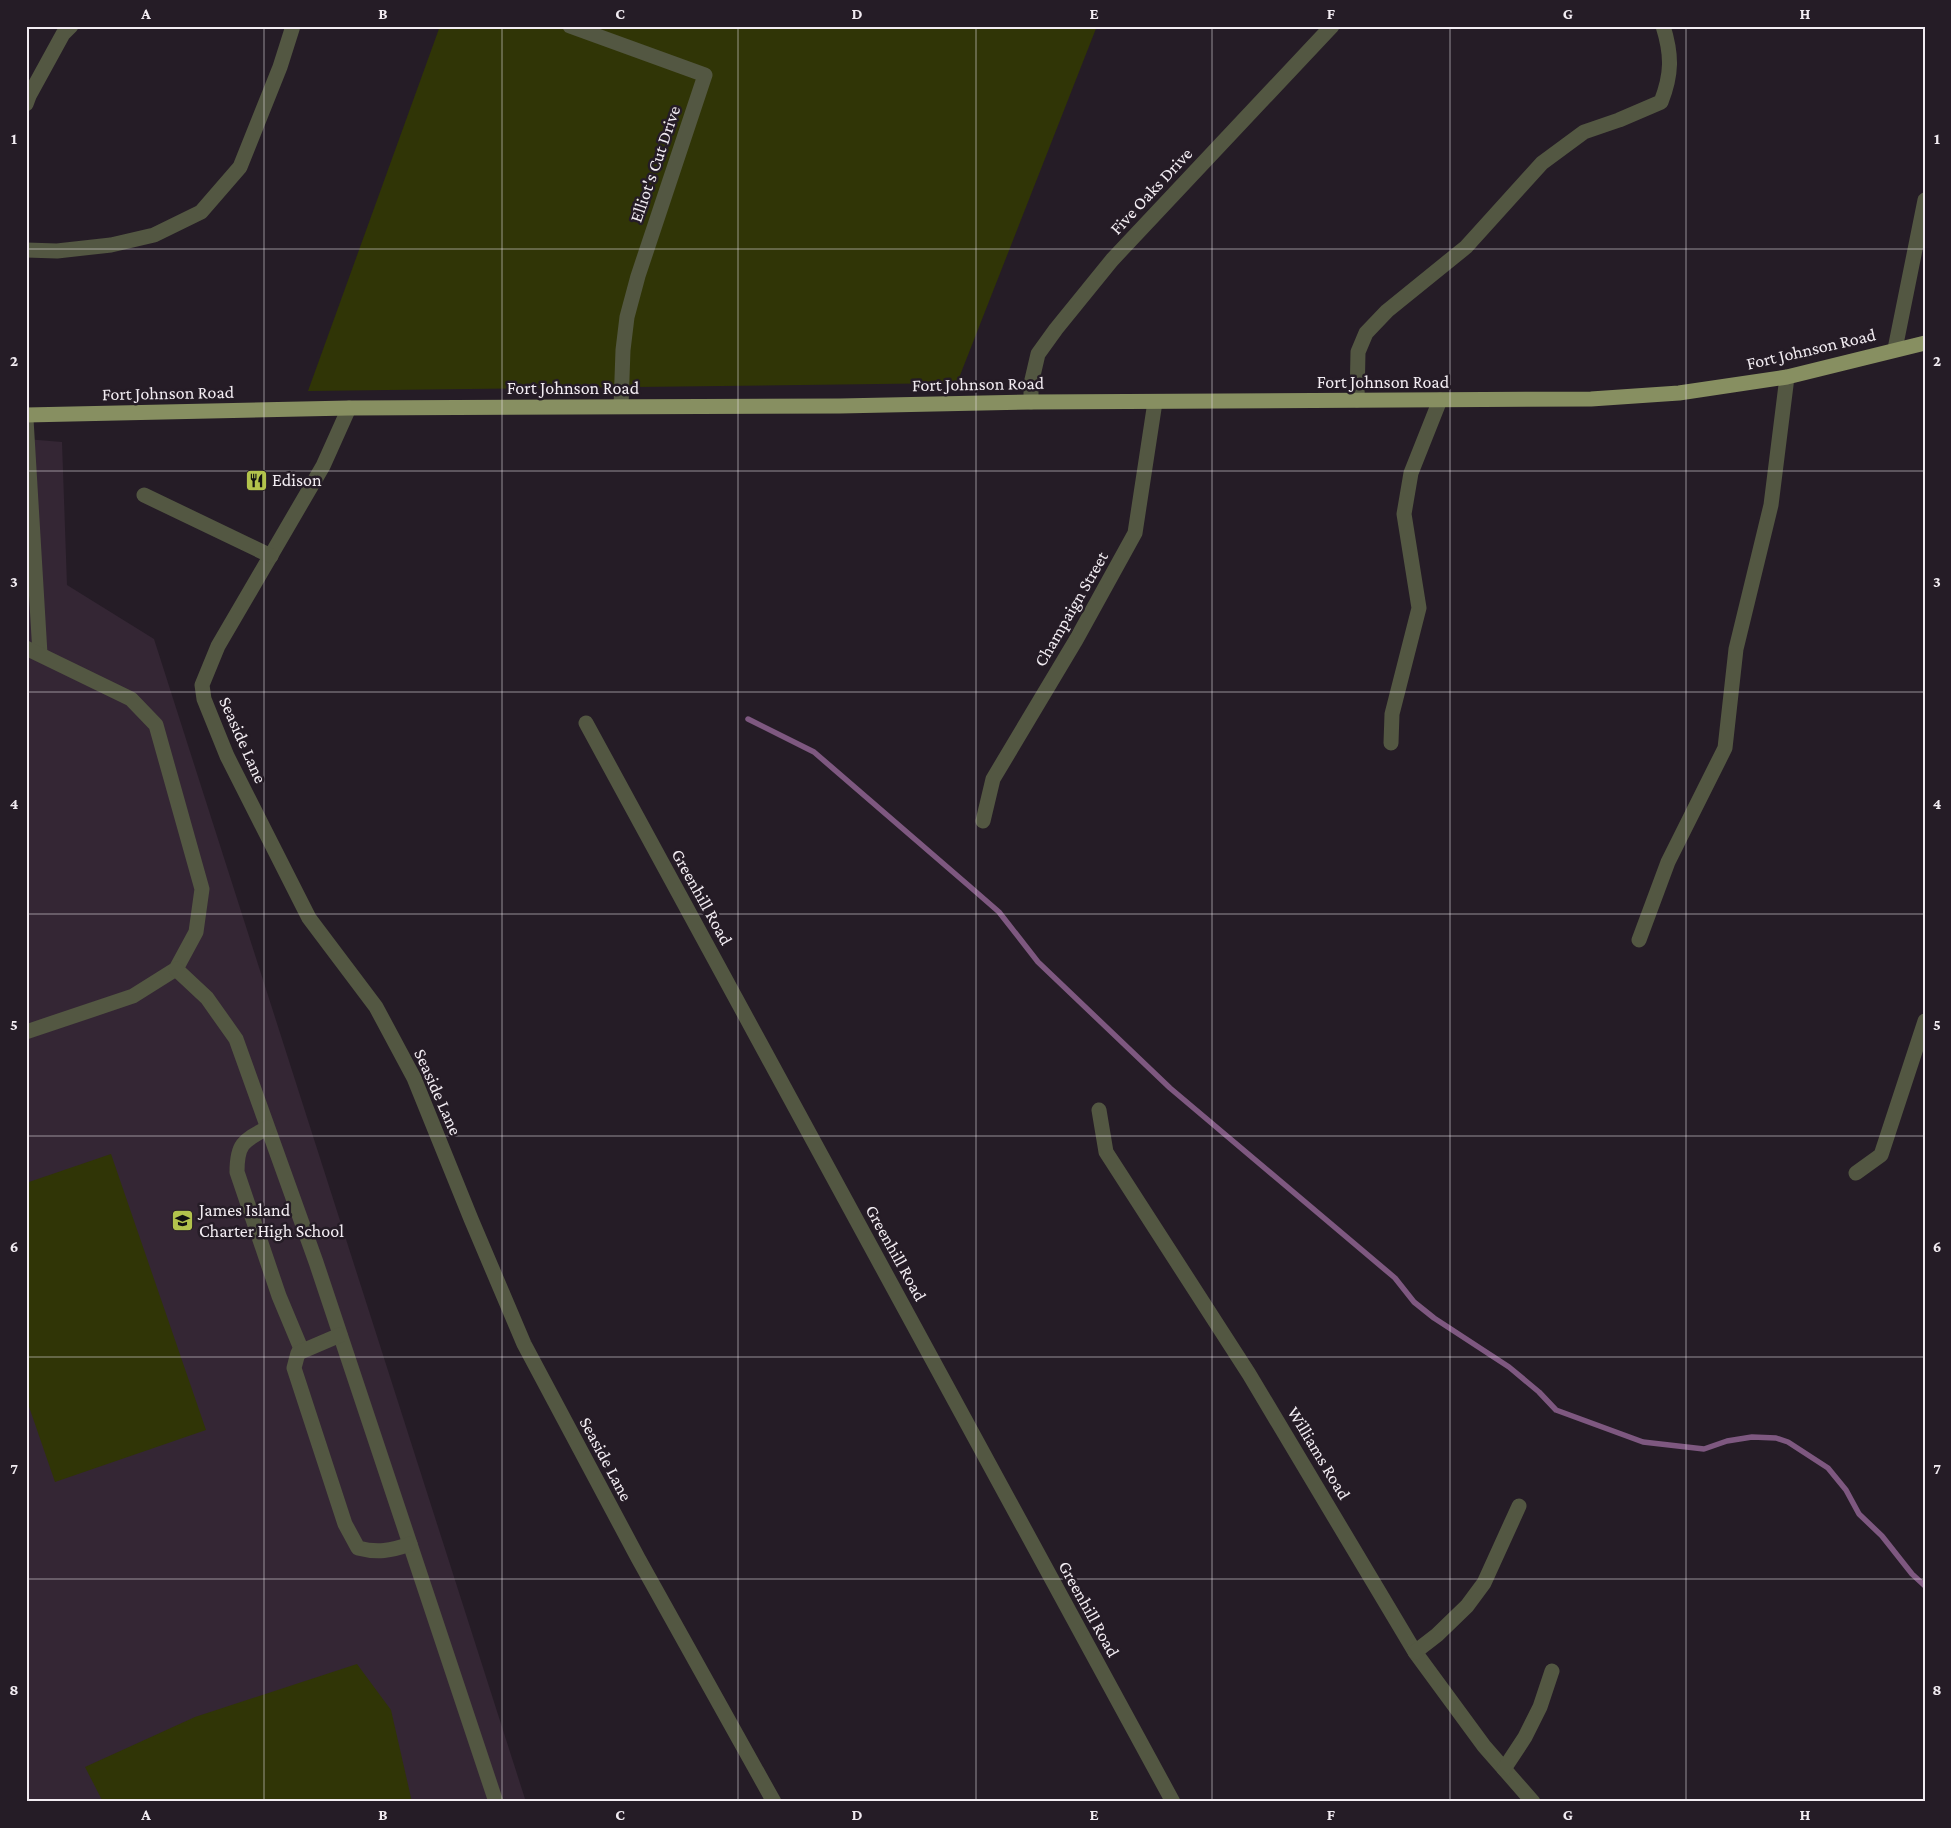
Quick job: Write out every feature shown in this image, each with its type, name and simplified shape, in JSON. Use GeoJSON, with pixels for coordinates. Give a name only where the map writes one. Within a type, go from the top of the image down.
{"type":"FeatureCollection","features":[{"type":"Feature","properties":{"kind":"main road","name":"Fort Johnson Road"},"geometry":{"type":"LineString","coordinates":[[26,415],[349,408],[840,406],[1031,402],[1606,398],[1679,393],[1787,377],[1925,343]]}},
{"type":"Feature","properties":{"kind":"street"},"geometry":{"type":"LineString","coordinates":[[26,104],[63,34],[72,26]]}},
{"type":"Feature","properties":{"kind":"street"},"geometry":{"type":"LineString","coordinates":[[26,250],[57,251],[111,245],[154,235],[201,212],[240,167],[280,67],[293,26]]}},
{"type":"Feature","properties":{"kind":"street"},"geometry":{"type":"LineString","coordinates":[[1357,400],[1358,352],[1366,333],[1387,311],[1466,247],[1542,163],[1584,132],[1619,120],[1660,102],[1668,82],[1669,46],[1663,26]]}},
{"type":"Feature","properties":{"kind":"street","name":"Elliot's Cut Drive"},"geometry":{"type":"LineString","coordinates":[[576,27],[705,75],[638,276],[627,317],[623,350],[621,406]]}},
{"type":"Feature","properties":{"kind":"street","name":"Five Oaks Drive"},"geometry":{"type":"LineString","coordinates":[[1031,402],[1031,384],[1038,354],[1069,314],[1112,260],[1325,29]]}},
{"type":"Feature","properties":{"kind":"street"},"geometry":{"type":"LineString","coordinates":[[1896,349],[1925,200]]}},
{"type":"Feature","properties":{"kind":"street"},"geometry":{"type":"LineString","coordinates":[[1639,940],[1668,862],[1725,748],[1736,649],[1771,505],[1787,377]]}},
{"type":"Feature","properties":{"kind":"street"},"geometry":{"type":"LineString","coordinates":[[1391,743],[1392,714],[1419,608],[1404,514],[1411,473],[1440,400]]}},
{"type":"Feature","properties":{"kind":"street","name":"Champaign Street"},"geometry":{"type":"LineString","coordinates":[[983,821],[994,779],[1076,640],[1135,534],[1155,402]]}},
{"type":"Feature","properties":{"kind":"street","name":"Seaside Lane"},"geometry":{"type":"LineString","coordinates":[[349,408],[323,466],[218,646],[202,685],[204,699],[212,724],[309,918],[376,1007],[414,1078],[524,1344],[638,1558],[774,1802]]}},
{"type":"Feature","properties":{"kind":"street"},"geometry":{"type":"LineString","coordinates":[[26,419],[40,654]]}},
{"type":"Feature","properties":{"kind":"street"},"geometry":{"type":"LineString","coordinates":[[144,495],[271,556]]}},
{"type":"Feature","properties":{"kind":"street"},"geometry":{"type":"LineString","coordinates":[[26,648],[131,699],[156,725],[202,889],[196,932],[176,969],[133,996],[26,1032]]}},
{"type":"Feature","properties":{"kind":"street","name":"Greenhill Road"},"geometry":{"type":"LineString","coordinates":[[586,723],[1173,1802]]}},
{"type":"Feature","properties":{"kind":"street"},"geometry":{"type":"LineString","coordinates":[[176,969],[207,998],[236,1039],[316,1262],[496,1802]]}},
{"type":"Feature","properties":{"kind":"street"},"geometry":{"type":"LineString","coordinates":[[1856,1173],[1881,1155],[1925,1021]]}},
{"type":"Feature","properties":{"kind":"street","name":"Williams Road"},"geometry":{"type":"LineString","coordinates":[[1099,1110],[1106,1152],[1249,1374],[1415,1652],[1484,1746],[1533,1802]]}},
{"type":"Feature","properties":{"kind":"street"},"geometry":{"type":"LineString","coordinates":[[267,1128],[248,1138],[237,1153],[237,1172],[279,1296],[302,1351]]}},
{"type":"Feature","properties":{"kind":"street"},"geometry":{"type":"LineString","coordinates":[[340,1335],[298,1353],[294,1368],[345,1524],[358,1548],[373,1552],[392,1551],[410,1544]]}},
{"type":"Feature","properties":{"kind":"street"},"geometry":{"type":"LineString","coordinates":[[1415,1652],[1437,1635],[1468,1606],[1484,1583],[1519,1506]]}},
{"type":"Feature","properties":{"kind":"street"},"geometry":{"type":"LineString","coordinates":[[1504,1770],[1525,1737],[1540,1707],[1552,1671]]}},
{"type":"Feature","properties":{"kind":"shaded area","name":"James Island Charter High School"},"geometry":{"type":"Polygon","coordinates":[[[26,439],[62,442],[67,585],[154,639],[526,1802],[26,1802],[26,439]]]}},
{"type":"Feature","properties":{"kind":"green space"},"geometry":{"type":"Polygon","coordinates":[[[440,26],[1097,26],[957,383],[308,391],[440,26]]]}},
{"type":"Feature","properties":{"kind":"green space"},"geometry":{"type":"Polygon","coordinates":[[[111,1154],[206,1430],[55,1482],[26,1398],[26,1183],[111,1154]]]}},
{"type":"Feature","properties":{"kind":"green space"},"geometry":{"type":"Polygon","coordinates":[[[357,1664],[391,1710],[412,1802],[103,1802],[85,1767],[195,1717],[357,1664]]]}},
{"type":"Feature","properties":{"kind":"waterway"},"geometry":{"type":"LineString","coordinates":[[748,719],[814,752],[999,912],[1038,962],[1170,1088],[1395,1278],[1414,1302],[1434,1318],[1509,1367],[1539,1392],[1556,1410],[1643,1442],[1704,1449],[1727,1441],[1752,1437],[1776,1438],[1788,1442],[1828,1468],[1846,1490],[1859,1514],[1882,1536],[1912,1574],[1925,1586]]}},
{"type":"Feature","properties":{"kind":"place","name":"Edison"},"geometry":{"type":"Point","coordinates":[256,480]}},
{"type":"Feature","properties":{"kind":"place","name":"James Island Charter High School"},"geometry":{"type":"Point","coordinates":[183,1220]}}]}
